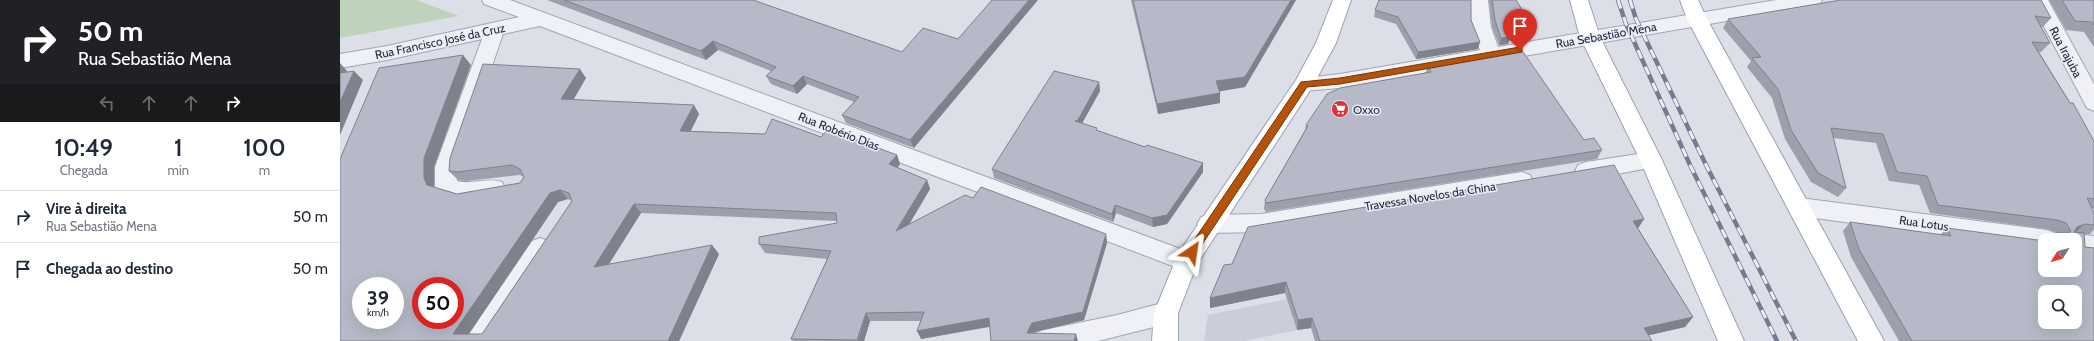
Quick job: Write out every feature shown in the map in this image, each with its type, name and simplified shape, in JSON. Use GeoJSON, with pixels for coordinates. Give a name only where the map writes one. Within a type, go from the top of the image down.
{"type":"FeatureCollection","features":[{"type":"Feature","properties":{"kind":"main road"},"geometry":{"type":"LineString","coordinates":[[1164,341],[1166,313],[1186,261],[1209,224],[1304,84],[1326,43],[1342,0]]}},
{"type":"Feature","properties":{"kind":"main road"},"geometry":{"type":"LineString","coordinates":[[1579,0],[1590,38],[1651,160],[1731,341]]}},
{"type":"Feature","properties":{"kind":"main road"},"geometry":{"type":"LineString","coordinates":[[1693,10],[1871,341]]}},
{"type":"Feature","properties":{"kind":"street","name":"Rua Robério Dias"},"geometry":{"type":"LineString","coordinates":[[491,0],[1186,261]]}},
{"type":"Feature","properties":{"kind":"street"},"geometry":{"type":"LineString","coordinates":[[1479,0],[1481,27],[1491,54]]}},
{"type":"Feature","properties":{"kind":"street","name":"Rua Sebastião Mena"},"geometry":{"type":"LineString","coordinates":[[1304,84],[1340,81],[1590,38],[1693,10],[1813,0]]}},
{"type":"Feature","properties":{"kind":"street","name":"Rua Irajuba"},"geometry":{"type":"LineString","coordinates":[[2038,0],[2094,103]]}},
{"type":"Feature","properties":{"kind":"street","name":"Rua Francisco José da Cruz"},"geometry":{"type":"LineString","coordinates":[[340,61],[387,53],[540,19]]}},
{"type":"Feature","properties":{"kind":"street"},"geometry":{"type":"LineString","coordinates":[[494,29],[491,44],[446,167],[446,186],[466,192],[513,186]]}},
{"type":"Feature","properties":{"kind":"street"},"geometry":{"type":"LineString","coordinates":[[378,74],[387,53]]}},
{"type":"Feature","properties":{"kind":"street"},"geometry":{"type":"LineString","coordinates":[[1565,174],[1651,160]]}},
{"type":"Feature","properties":{"kind":"street","name":"Travessa Novelos da China"},"geometry":{"type":"LineString","coordinates":[[1209,224],[1261,223],[1542,178]]}},
{"type":"Feature","properties":{"kind":"street","name":"Rua Lotus"},"geometry":{"type":"LineString","coordinates":[[1800,207],[2038,239]]}},
{"type":"Feature","properties":{"kind":"street"},"geometry":{"type":"LineString","coordinates":[[477,341],[553,228]]}},
{"type":"Feature","properties":{"kind":"street"},"geometry":{"type":"LineString","coordinates":[[2082,245],[2094,246]]}},
{"type":"Feature","properties":{"kind":"street"},"geometry":{"type":"LineString","coordinates":[[1044,341],[1117,326],[1166,313]]}},
{"type":"Feature","properties":{"kind":"shaded area"},"geometry":{"type":"Polygon","coordinates":[[[1287,299],[1297,330],[1245,341],[1204,341],[1208,315],[1287,299]]]}},
{"type":"Feature","properties":{"kind":"green space"},"geometry":{"type":"Polygon","coordinates":[[[340,0],[416,0],[459,16],[340,38],[340,0]]]}},
{"type":"Feature","properties":{"kind":"building"},"geometry":{"type":"Polygon","coordinates":[[[564,0],[753,0],[902,52],[923,28],[958,39],[992,0],[1029,0],[910,140],[842,115],[859,97],[803,76],[793,86],[766,76],[776,67],[713,41],[701,51],[564,0]]]}},
{"type":"Feature","properties":{"kind":"building"},"geometry":{"type":"Polygon","coordinates":[[[1133,0],[1291,0],[1245,77],[1216,81],[1220,93],[1157,104],[1133,0]]]}},
{"type":"Feature","properties":{"kind":"building"},"geometry":{"type":"Polygon","coordinates":[[[1379,0],[1471,0],[1471,20],[1480,42],[1418,52],[1398,17],[1375,10],[1379,0]]]}},
{"type":"Feature","properties":{"kind":"building"},"geometry":{"type":"Polygon","coordinates":[[[1492,0],[1516,0],[1531,24],[1505,28],[1511,37],[1501,38],[1495,20],[1492,0]]]}},
{"type":"Feature","properties":{"kind":"building"},"geometry":{"type":"Polygon","coordinates":[[[1841,0],[2041,0],[2051,18],[2035,16],[2050,43],[2032,42],[2070,103],[2073,103],[2094,141],[2094,199],[2087,198],[2094,213],[2094,225],[2085,224],[2077,227],[2074,232],[2084,233],[2085,247],[2094,248],[2094,341],[1912,341],[1859,249],[1850,222],[1951,236],[1947,228],[2038,240],[2038,277],[2082,277],[2082,233],[2069,233],[2071,231],[2066,223],[2057,220],[1938,205],[1927,176],[1897,172],[1883,134],[1831,128],[1846,188],[1818,173],[1791,130],[1778,89],[1752,58],[1761,57],[1728,19],[1841,0]]]}},
{"type":"Feature","properties":{"kind":"building"},"geometry":{"type":"Polygon","coordinates":[[[2062,0],[2094,0],[2094,25],[2092,22],[2075,21],[2062,0]]]}},
{"type":"Feature","properties":{"kind":"building"},"geometry":{"type":"Polygon","coordinates":[[[1521,49],[1584,140],[1594,138],[1602,150],[1266,203],[1265,200],[1308,126],[1306,125],[1327,94],[1340,88],[1431,72],[1427,65],[1521,49]]]}},
{"type":"Feature","properties":{"kind":"building"},"geometry":{"type":"Polygon","coordinates":[[[463,55],[424,158],[424,178],[427,185],[457,194],[520,183],[524,177],[520,169],[512,165],[457,172],[449,171],[450,158],[483,64],[580,69],[561,99],[694,105],[680,131],[765,134],[772,119],[821,137],[828,129],[897,155],[889,164],[927,180],[896,231],[965,195],[973,198],[981,187],[1106,234],[1083,312],[1032,323],[1027,333],[1076,334],[1074,341],[991,341],[989,318],[917,331],[924,312],[866,313],[857,340],[791,339],[831,251],[759,244],[759,237],[837,223],[836,213],[634,204],[594,267],[712,245],[668,341],[340,341],[340,159],[379,68],[463,55]],[[560,190],[550,193],[464,318],[464,277],[412,277],[412,329],[456,329],[453,334],[482,334],[572,201],[569,193],[560,190]]]}},
{"type":"Feature","properties":{"kind":"building"},"geometry":{"type":"Polygon","coordinates":[[[354,71],[340,102],[340,73],[354,71]]]}},
{"type":"Feature","properties":{"kind":"building"},"geometry":{"type":"Polygon","coordinates":[[[1054,71],[1099,82],[1078,120],[1075,121],[1145,147],[1147,145],[1203,163],[1167,215],[1152,218],[1115,205],[1112,214],[992,169],[1054,71]]]}},
{"type":"Feature","properties":{"kind":"building"},"geometry":{"type":"Polygon","coordinates":[[[1614,165],[1644,219],[1633,221],[1693,317],[1644,328],[1652,341],[1320,341],[1312,318],[1298,320],[1286,282],[1210,298],[1224,265],[1232,264],[1248,227],[1614,165]]]}},
{"type":"Feature","properties":{"kind":"railway"},"geometry":{"type":"LineString","coordinates":[[1618,0],[1626,24],[1690,165],[1777,341]]}},
{"type":"Feature","properties":{"kind":"railway"},"geometry":{"type":"LineString","coordinates":[[1630,0],[1636,19],[1706,165],[1796,341]]}},
{"type":"Feature","properties":{"kind":"place","name":"Oxxo"},"geometry":{"type":"Point","coordinates":[1340,109]}},
{"type":"Feature","properties":{"kind":"route"},"geometry":{"type":"LineString","coordinates":[[1192,252],[1209,224],[1304,84],[1340,81],[1520,50]]}}]}
